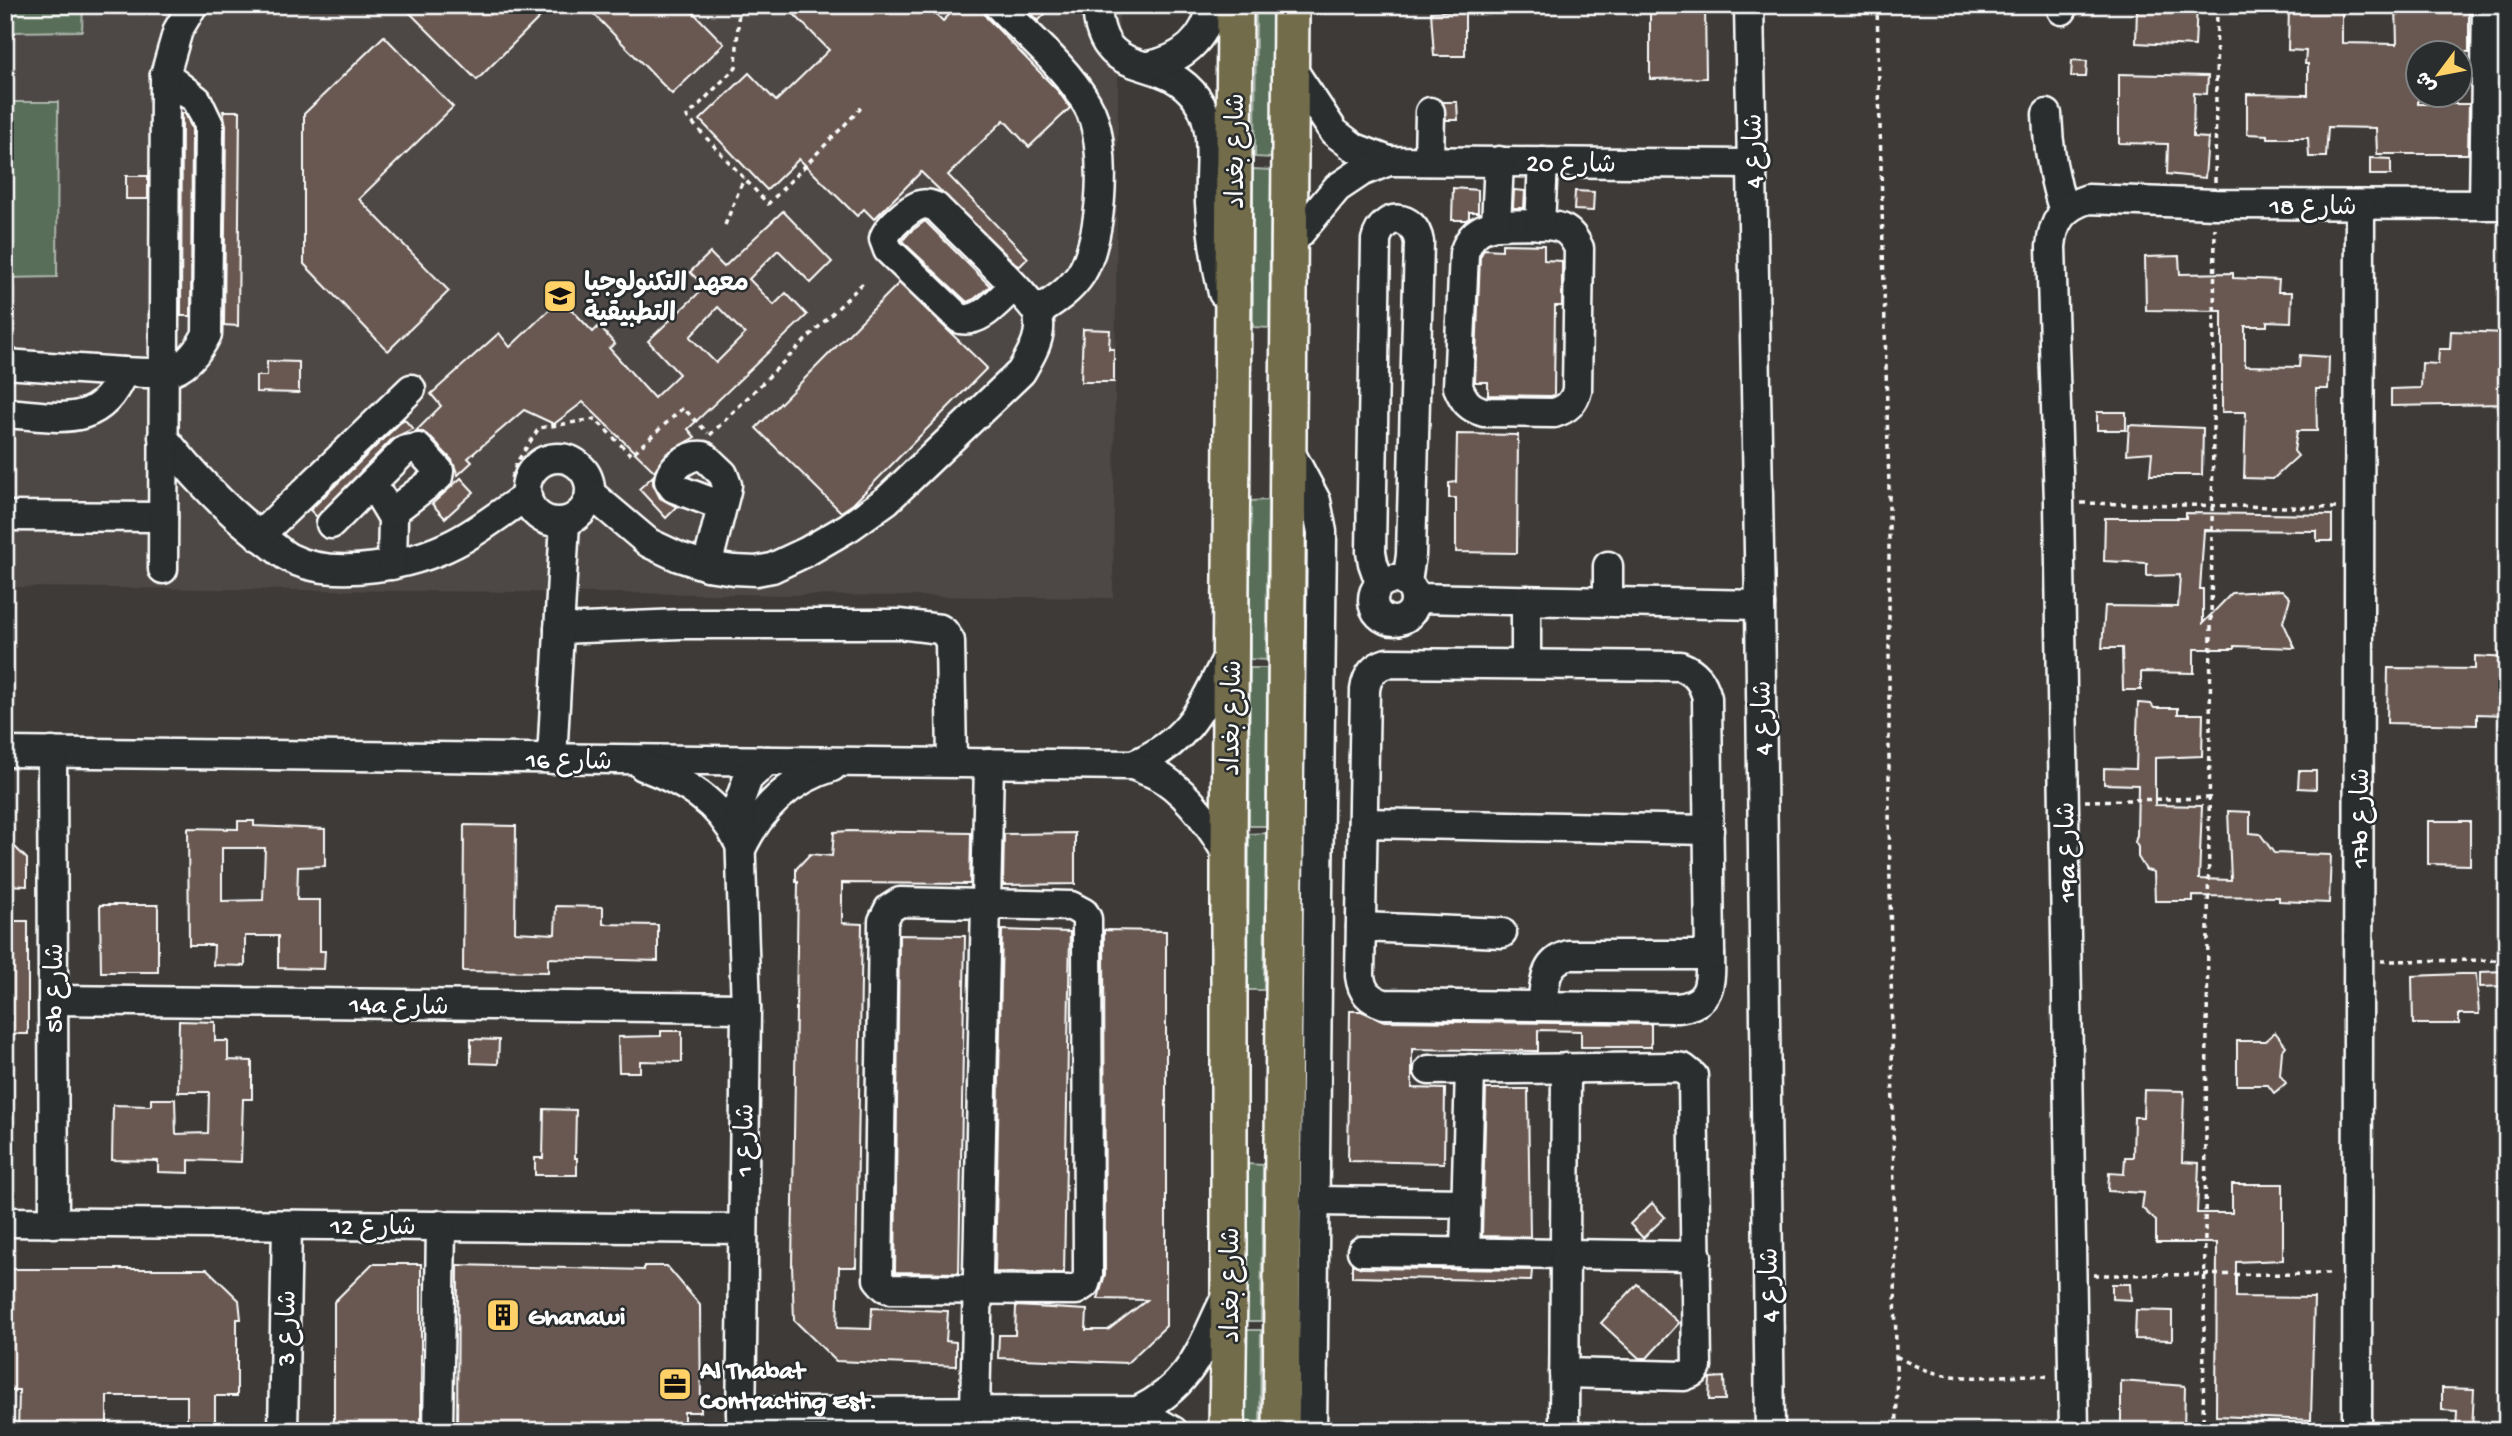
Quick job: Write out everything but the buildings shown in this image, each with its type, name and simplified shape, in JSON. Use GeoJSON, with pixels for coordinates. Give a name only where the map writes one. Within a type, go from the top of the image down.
{"type":"FeatureCollection","features":[{"type":"Feature","properties":{"kind":"main road","name":"شارع بغداد"},"geometry":{"type":"LineString","coordinates":[[1227,1431],[1234,5]]}},
{"type":"Feature","properties":{"kind":"main road","name":"شارع بغداد"},"geometry":{"type":"LineString","coordinates":[[1281,1431],[1291,5]]}},
{"type":"Feature","properties":{"kind":"street"},"geometry":{"type":"LineString","coordinates":[[163,569],[165,75],[178,30],[193,5]]}},
{"type":"Feature","properties":{"kind":"street"},"geometry":{"type":"LineString","coordinates":[[998,5],[1072,82],[1088,104],[1096,122],[1100,150],[1095,243],[1082,273],[1070,290],[1037,312]]}},
{"type":"Feature","properties":{"kind":"street"},"geometry":{"type":"LineString","coordinates":[[1097,5],[1099,29],[1114,53],[1128,62],[1148,66],[1169,75],[1196,96],[1206,115],[1210,135],[1212,227],[1220,281],[1233,333]]}},
{"type":"Feature","properties":{"kind":"street"},"geometry":{"type":"LineString","coordinates":[[1148,66],[1167,61],[1192,46],[1204,30],[1212,5]]}},
{"type":"Feature","properties":{"kind":"street","name":"شارع 4"},"geometry":{"type":"LineString","coordinates":[[1749,5],[1760,605],[1770,1431]]}},
{"type":"Feature","properties":{"kind":"street"},"geometry":{"type":"LineString","coordinates":[[2487,5],[2495,205]]}},
{"type":"Feature","properties":{"kind":"street","name":"شارع 20"},"geometry":{"type":"LineString","coordinates":[[1290,66],[1334,132],[1355,148],[1389,161],[1752,164]]}},
{"type":"Feature","properties":{"kind":"street"},"geometry":{"type":"LineString","coordinates":[[5,364],[164,374],[180,367],[201,346],[208,334],[209,125],[197,100],[165,75]]}},
{"type":"Feature","properties":{"kind":"street"},"geometry":{"type":"LineString","coordinates":[[1429,161],[1430,112]]}},
{"type":"Feature","properties":{"kind":"street"},"geometry":{"type":"LineString","coordinates":[[2047,114],[2048,147],[2064,211],[2056,221],[2052,235],[2053,274]]}},
{"type":"Feature","properties":{"kind":"street","name":"شارع 20"},"geometry":{"type":"LineString","coordinates":[[1289,246],[1337,188],[1361,172],[1389,161]]}},
{"type":"Feature","properties":{"kind":"street"},"geometry":{"type":"LineString","coordinates":[[1496,225],[1499,161]]}},
{"type":"Feature","properties":{"kind":"street"},"geometry":{"type":"LineString","coordinates":[[1540,225],[1543,162]]}},
{"type":"Feature","properties":{"kind":"street","name":"شارع 18"},"geometry":{"type":"LineString","coordinates":[[2064,211],[2075,203],[2088,199],[2215,204],[2495,205]]}},
{"type":"Feature","properties":{"kind":"street","name":"شارع 18"},"geometry":{"type":"LineString","coordinates":[[2053,274],[2059,249],[2072,226],[2093,209],[2119,201]]}},
{"type":"Feature","properties":{"kind":"street","name":"17b شارع"},"geometry":{"type":"LineString","coordinates":[[2357,1431],[2360,205]]}},
{"type":"Feature","properties":{"kind":"street"},"geometry":{"type":"LineString","coordinates":[[591,494],[649,543],[707,566],[745,571],[772,568],[806,552],[849,527],[887,500],[1021,372],[1035,347],[1040,330],[1037,312],[1014,286],[936,207],[917,207],[885,234],[888,250],[960,319],[968,321],[977,318],[1014,286]]}},
{"type":"Feature","properties":{"kind":"street"},"geometry":{"type":"LineString","coordinates":[[1401,588],[1411,555],[1419,242],[1417,232],[1411,224],[1403,220],[1393,220],[1384,223],[1376,240],[1371,552],[1373,563],[1401,588],[1535,600],[1760,605]]}},
{"type":"Feature","properties":{"kind":"street"},"geometry":{"type":"LineString","coordinates":[[1540,225],[1564,229],[1573,237],[1579,248],[1577,390],[1570,406],[1554,413],[1484,412],[1473,409],[1463,400],[1458,387],[1464,253],[1468,242],[1475,233],[1485,227],[1540,225]]}},
{"type":"Feature","properties":{"kind":"street","name":"19a شارع"},"geometry":{"type":"LineString","coordinates":[[2053,274],[2074,1431]]}},
{"type":"Feature","properties":{"kind":"street"},"geometry":{"type":"LineString","coordinates":[[5,413],[79,416],[94,410],[107,400],[117,387],[123,372]]}},
{"type":"Feature","properties":{"kind":"street"},"geometry":{"type":"LineString","coordinates":[[259,536],[411,389]]}},
{"type":"Feature","properties":{"kind":"street"},"geometry":{"type":"LineString","coordinates":[[163,437],[191,472],[259,536],[290,558],[323,567],[358,569],[392,565],[425,556],[456,542],[519,488],[527,482],[533,470],[544,461],[557,458],[571,460],[582,468],[589,481],[591,494],[586,507],[577,517],[565,522],[545,520],[536,514],[519,488]]}},
{"type":"Feature","properties":{"kind":"street"},"geometry":{"type":"LineString","coordinates":[[331,523],[409,448],[418,448],[439,471],[436,480],[391,513]]}},
{"type":"Feature","properties":{"kind":"street"},"geometry":{"type":"LineString","coordinates":[[1288,448],[1317,500],[1322,532],[1312,1431]]}},
{"type":"Feature","properties":{"kind":"street"},"geometry":{"type":"LineString","coordinates":[[369,486],[391,513],[392,565]]}},
{"type":"Feature","properties":{"kind":"street"},"geometry":{"type":"LineString","coordinates":[[707,566],[722,506]]}},
{"type":"Feature","properties":{"kind":"street"},"geometry":{"type":"LineString","coordinates":[[5,516],[163,517]]}},
{"type":"Feature","properties":{"kind":"street"},"geometry":{"type":"LineString","coordinates":[[552,759],[565,522]]}},
{"type":"Feature","properties":{"kind":"street"},"geometry":{"type":"LineString","coordinates":[[1608,566],[1608,601]]}},
{"type":"Feature","properties":{"kind":"street"},"geometry":{"type":"LineString","coordinates":[[1535,600],[1536,664]]}},
{"type":"Feature","properties":{"kind":"street"},"geometry":{"type":"LineString","coordinates":[[559,629],[681,624],[899,624],[940,629],[950,641],[952,761]]}},
{"type":"Feature","properties":{"kind":"street","name":"شارع 16"},"geometry":{"type":"LineString","coordinates":[[5,752],[1133,765],[1155,756],[1174,742],[1190,725],[1231,651]]}},
{"type":"Feature","properties":{"kind":"street"},"geometry":{"type":"LineString","coordinates":[[1387,663],[1536,664],[1680,666],[1694,674],[1704,688],[1707,698],[1710,982],[1702,998],[1686,1007],[1384,1004],[1368,996],[1361,984],[1365,690],[1368,676],[1373,670],[1387,663]]}},
{"type":"Feature","properties":{"kind":"street","name":"5b شارع"},"geometry":{"type":"LineString","coordinates":[[52,752],[54,1223]]}},
{"type":"Feature","properties":{"kind":"street","name":"شارع 1"},"geometry":{"type":"LineString","coordinates":[[625,760],[675,778],[703,796],[726,820],[741,849]]}},
{"type":"Feature","properties":{"kind":"street","name":"شارع 1"},"geometry":{"type":"LineString","coordinates":[[741,1422],[741,1229],[746,1009],[739,803],[748,778],[767,761]]}},
{"type":"Feature","properties":{"kind":"street"},"geometry":{"type":"LineString","coordinates":[[741,849],[757,819],[780,794],[808,776],[847,762]]}},
{"type":"Feature","properties":{"kind":"street"},"geometry":{"type":"LineString","coordinates":[[975,1412],[989,763]]}},
{"type":"Feature","properties":{"kind":"street","name":"شارع 16"},"geometry":{"type":"LineString","coordinates":[[1133,765],[1163,779],[1183,795],[1201,814],[1229,857]]}},
{"type":"Feature","properties":{"kind":"street"},"geometry":{"type":"LineString","coordinates":[[1363,823],[1709,830]]}},
{"type":"Feature","properties":{"kind":"street"},"geometry":{"type":"LineString","coordinates":[[900,902],[986,905],[1071,906],[1078,908],[1087,919],[1088,1274],[1085,1284],[1076,1290],[891,1289],[877,1279],[883,920],[888,909],[900,902]]}},
{"type":"Feature","properties":{"kind":"street"},"geometry":{"type":"LineString","coordinates":[[1361,927],[1502,933]]}},
{"type":"Feature","properties":{"kind":"street"},"geometry":{"type":"LineString","coordinates":[[1542,1006],[1546,974],[1556,960],[1568,955],[1710,955]]}},
{"type":"Feature","properties":{"kind":"street","name":"14a شارع"},"geometry":{"type":"LineString","coordinates":[[53,1000],[746,1009]]}},
{"type":"Feature","properties":{"kind":"street"},"geometry":{"type":"LineString","coordinates":[[1429,1070],[1677,1067],[1693,1076],[1699,1362],[1694,1372],[1684,1376],[1564,1373]]}},
{"type":"Feature","properties":{"kind":"street"},"geometry":{"type":"LineString","coordinates":[[1564,1431],[1566,1068]]}},
{"type":"Feature","properties":{"kind":"street"},"geometry":{"type":"LineString","coordinates":[[1465,1253],[1470,1069]]}},
{"type":"Feature","properties":{"kind":"street"},"geometry":{"type":"LineString","coordinates":[[1314,1200],[1467,1203]]}},
{"type":"Feature","properties":{"kind":"street","name":"شارع 12"},"geometry":{"type":"LineString","coordinates":[[5,1222],[741,1229]]}},
{"type":"Feature","properties":{"kind":"street","name":"شارع 3"},"geometry":{"type":"LineString","coordinates":[[283,1431],[287,1225]]}},
{"type":"Feature","properties":{"kind":"street"},"geometry":{"type":"LineString","coordinates":[[438,1431],[441,1225]]}},
{"type":"Feature","properties":{"kind":"street"},"geometry":{"type":"LineString","coordinates":[[1362,1251],[1697,1256]]}},
{"type":"Feature","properties":{"kind":"street"},"geometry":{"type":"LineString","coordinates":[[1138,1411],[1170,1392],[1184,1378],[1196,1361],[1229,1292]]}},
{"type":"Feature","properties":{"kind":"street"},"geometry":{"type":"LineString","coordinates":[[741,1422],[975,1412],[1138,1411],[1173,1431]]}},
{"type":"Feature","properties":{"kind":"path"},"geometry":{"type":"LineString","coordinates":[[739,5],[736,67],[687,117],[768,204],[861,107]]}},
{"type":"Feature","properties":{"kind":"path"},"geometry":{"type":"LineString","coordinates":[[1878,5],[1889,488],[1889,808],[1897,1431]]}},
{"type":"Feature","properties":{"kind":"path"},"geometry":{"type":"LineString","coordinates":[[2203,1431],[2217,5]]}},
{"type":"Feature","properties":{"kind":"path"},"geometry":{"type":"LineString","coordinates":[[725,225],[744,178]]}},
{"type":"Feature","properties":{"kind":"path"},"geometry":{"type":"LineString","coordinates":[[710,435],[866,280]]}},
{"type":"Feature","properties":{"kind":"path"},"geometry":{"type":"LineString","coordinates":[[519,488],[517,462],[539,428],[596,419],[631,455],[683,408],[719,443]]}},
{"type":"Feature","properties":{"kind":"path"},"geometry":{"type":"LineString","coordinates":[[2059,502],[2359,508]]}},
{"type":"Feature","properties":{"kind":"path"},"geometry":{"type":"LineString","coordinates":[[2064,802],[2209,798]]}},
{"type":"Feature","properties":{"kind":"path"},"geometry":{"type":"LineString","coordinates":[[2358,961],[2507,960]]}},
{"type":"Feature","properties":{"kind":"path"},"geometry":{"type":"LineString","coordinates":[[2072,1275],[2358,1274]]}},
{"type":"Feature","properties":{"kind":"path"},"geometry":{"type":"LineString","coordinates":[[1896,1356],[1933,1372],[1953,1376],[2033,1374],[2073,1383]]}},
{"type":"Feature","properties":{"kind":"shaded area","name":"معهد التكنولوجيا التطبيقية"},"geometry":{"type":"Polygon","coordinates":[[[5,5],[1119,5],[1113,598],[5,587],[5,5]]]}},
{"type":"Feature","properties":{"kind":"green space"},"geometry":{"type":"Polygon","coordinates":[[[10,5],[83,5],[82,31],[10,32],[10,5]]]}},
{"type":"Feature","properties":{"kind":"green space"},"geometry":{"type":"Polygon","coordinates":[[[1256,5],[1273,5],[1272,158],[1255,157],[1256,5]]]}},
{"type":"Feature","properties":{"kind":"green space"},"geometry":{"type":"Polygon","coordinates":[[[5,102],[58,102],[57,277],[5,278],[5,102]]]}},
{"type":"Feature","properties":{"kind":"green space"},"geometry":{"type":"Polygon","coordinates":[[[1253,169],[1271,170],[1269,328],[1253,327],[1253,169]]]}},
{"type":"Feature","properties":{"kind":"green space"},"geometry":{"type":"Polygon","coordinates":[[[1268,500],[1266,660],[1250,659],[1250,501],[1268,500]]]}},
{"type":"Feature","properties":{"kind":"green space"},"geometry":{"type":"Polygon","coordinates":[[[1250,668],[1267,668],[1266,826],[1249,826],[1250,668]]]}},
{"type":"Feature","properties":{"kind":"green space"},"geometry":{"type":"Polygon","coordinates":[[[1266,833],[1264,990],[1248,990],[1249,834],[1266,833]]]}},
{"type":"Feature","properties":{"kind":"green space"},"geometry":{"type":"Polygon","coordinates":[[[1246,1164],[1263,1165],[1261,1321],[1245,1321],[1246,1164]]]}},
{"type":"Feature","properties":{"kind":"green space"},"geometry":{"type":"Polygon","coordinates":[[[1245,1330],[1261,1330],[1260,1431],[1244,1431],[1245,1330]]]}},
{"type":"Feature","properties":{"kind":"place","name":"معهد التكنولوجيا التطبيقية"},"geometry":{"type":"Point","coordinates":[560,296]}},
{"type":"Feature","properties":{"kind":"place","name":"Ghanawi"},"geometry":{"type":"Point","coordinates":[503,1315]}},
{"type":"Feature","properties":{"kind":"place","name":"Al Thabat Contracting Est."},"geometry":{"type":"Point","coordinates":[675,1384]}}]}
